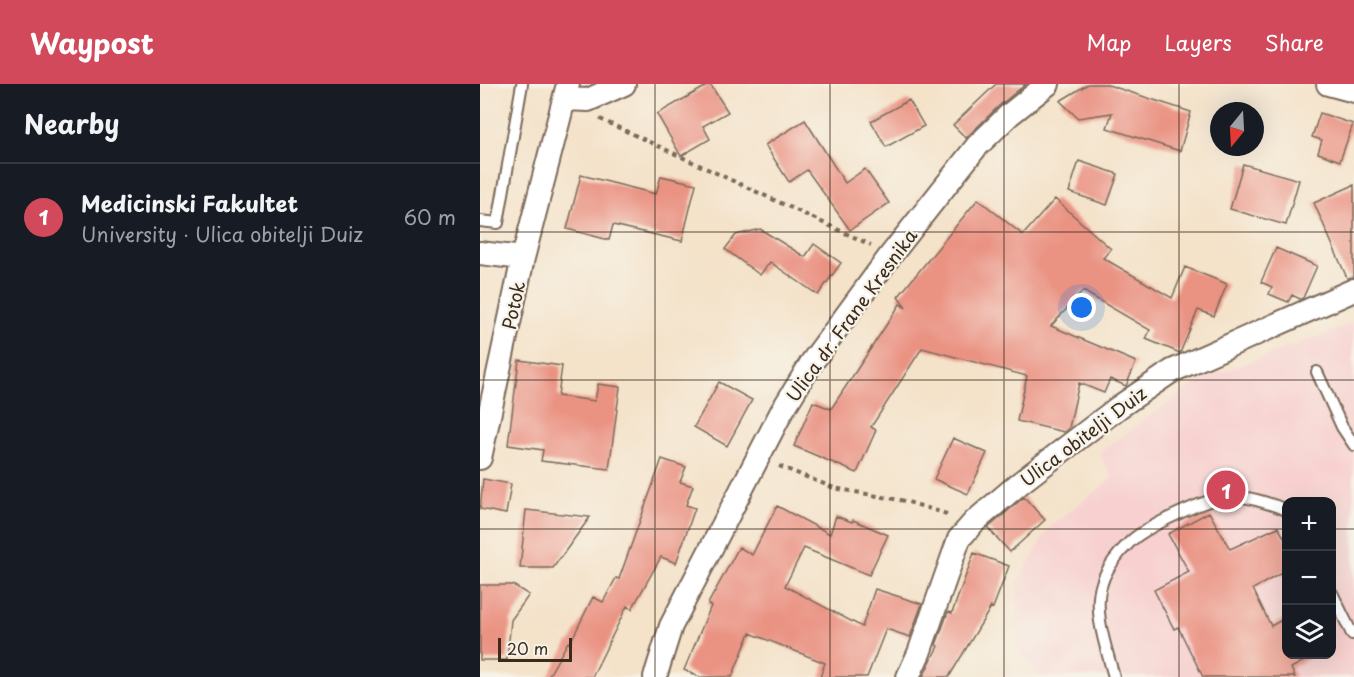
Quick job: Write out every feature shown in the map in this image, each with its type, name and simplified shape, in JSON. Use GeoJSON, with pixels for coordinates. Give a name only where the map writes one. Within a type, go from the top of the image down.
{"type":"FeatureCollection","features":[{"type":"Feature","properties":{"kind":"street"},"geometry":{"type":"LineString","coordinates":[[567,91],[588,100],[624,84]]}},
{"type":"Feature","properties":{"kind":"street","name":"Ulica dr. Frane Kresnika"},"geometry":{"type":"LineString","coordinates":[[655,677],[671,626],[782,411],[812,362],[890,256],[977,146],[1048,84]]}},
{"type":"Feature","properties":{"kind":"street"},"geometry":{"type":"LineString","coordinates":[[1328,84],[1354,91]]}},
{"type":"Feature","properties":{"kind":"street","name":"Potok"},"geometry":{"type":"LineString","coordinates":[[480,458],[523,258],[567,91]]}},
{"type":"Feature","properties":{"kind":"street","name":"Potok"},"geometry":{"type":"LineString","coordinates":[[480,253],[523,258]]}},
{"type":"Feature","properties":{"kind":"street","name":"Ulica obitelji Duiz"},"geometry":{"type":"LineString","coordinates":[[908,677],[919,653],[959,539],[974,522],[1020,483],[1101,421],[1172,371],[1354,290]]}},
{"type":"Feature","properties":{"kind":"lane"},"geometry":{"type":"LineString","coordinates":[[480,221],[498,224],[522,84]]}},
{"type":"Feature","properties":{"kind":"lane"},"geometry":{"type":"LineString","coordinates":[[1317,372],[1342,427],[1354,445]]}},
{"type":"Feature","properties":{"kind":"lane"},"geometry":{"type":"LineString","coordinates":[[1114,677],[1099,619],[1101,584],[1114,560],[1131,540],[1166,519],[1229,496],[1267,502],[1282,508]]}},
{"type":"Feature","properties":{"kind":"lane"},"geometry":{"type":"LineString","coordinates":[[1336,600],[1354,634]]}},
{"type":"Feature","properties":{"kind":"path"},"geometry":{"type":"LineString","coordinates":[[597,118],[875,246]]}},
{"type":"Feature","properties":{"kind":"path"},"geometry":{"type":"LineString","coordinates":[[776,464],[834,488],[905,501],[951,515]]}},
{"type":"Feature","properties":{"kind":"shaded area"},"geometry":{"type":"Polygon","coordinates":[[[1354,323],[1354,677],[1039,677],[1018,649],[1017,584],[1048,529],[1112,478],[1099,453],[1199,381],[1354,323]]]}},
{"type":"Feature","properties":{"kind":"building"},"geometry":{"type":"Polygon","coordinates":[[[710,84],[728,112],[703,126],[710,139],[681,156],[657,114],[710,84]]]}},
{"type":"Feature","properties":{"kind":"building"},"geometry":{"type":"Polygon","coordinates":[[[996,84],[1026,84],[966,138],[953,125],[996,84]]]}},
{"type":"Feature","properties":{"kind":"building"},"geometry":{"type":"Polygon","coordinates":[[[1088,84],[1105,84],[1191,112],[1180,151],[1107,128],[1112,113],[1078,118],[1060,101],[1088,84]]]}},
{"type":"Feature","properties":{"kind":"building"},"geometry":{"type":"Polygon","coordinates":[[[909,100],[924,126],[886,147],[871,121],[909,100]]]}},
{"type":"Feature","properties":{"kind":"building"},"geometry":{"type":"Polygon","coordinates":[[[1320,113],[1353,124],[1340,161],[1318,153],[1322,140],[1312,137],[1320,113]]]}},
{"type":"Feature","properties":{"kind":"building"},"geometry":{"type":"Polygon","coordinates":[[[805,120],[845,183],[865,169],[889,203],[850,230],[807,170],[789,182],[765,145],[805,120]]]}},
{"type":"Feature","properties":{"kind":"building"},"geometry":{"type":"Polygon","coordinates":[[[1079,161],[1118,174],[1107,205],[1069,192],[1079,161]]]}},
{"type":"Feature","properties":{"kind":"building"},"geometry":{"type":"Polygon","coordinates":[[[1243,164],[1299,180],[1286,225],[1230,209],[1243,164]]]}},
{"type":"Feature","properties":{"kind":"building"},"geometry":{"type":"Polygon","coordinates":[[[581,175],[656,194],[661,176],[696,184],[682,241],[613,225],[609,240],[567,229],[581,175]]]}},
{"type":"Feature","properties":{"kind":"building"},"geometry":{"type":"Polygon","coordinates":[[[1354,185],[1354,277],[1347,278],[1314,203],[1354,185]]]}},
{"type":"Feature","properties":{"kind":"building"},"geometry":{"type":"Polygon","coordinates":[[[978,199],[1023,235],[1055,199],[1111,249],[1103,258],[1172,298],[1185,267],[1227,284],[1214,316],[1198,310],[1180,353],[1146,339],[1150,330],[1083,291],[1051,326],[1136,362],[1126,386],[1110,379],[1104,393],[1079,383],[1069,428],[1064,432],[1017,421],[1027,376],[922,348],[871,427],[876,430],[857,473],[794,446],[813,402],[831,409],[900,304],[906,308],[898,297],[978,199]]]}},
{"type":"Feature","properties":{"kind":"building"},"geometry":{"type":"Polygon","coordinates":[[[760,229],[805,257],[814,244],[841,263],[818,295],[770,262],[760,275],[725,249],[736,235],[760,229]]]}},
{"type":"Feature","properties":{"kind":"building"},"geometry":{"type":"Polygon","coordinates":[[[1276,248],[1317,266],[1303,298],[1292,295],[1288,302],[1269,294],[1272,287],[1261,282],[1276,248]]]}},
{"type":"Feature","properties":{"kind":"building"},"geometry":{"type":"Polygon","coordinates":[[[519,360],[562,366],[558,396],[595,401],[598,384],[620,387],[609,469],[541,461],[543,450],[508,445],[519,360]]]}},
{"type":"Feature","properties":{"kind":"building"},"geometry":{"type":"Polygon","coordinates":[[[719,382],[752,400],[727,446],[694,427],[719,382]]]}},
{"type":"Feature","properties":{"kind":"building"},"geometry":{"type":"Polygon","coordinates":[[[953,438],[987,453],[968,494],[934,479],[953,438]]]}},
{"type":"Feature","properties":{"kind":"building"},"geometry":{"type":"Polygon","coordinates":[[[662,459],[686,467],[680,482],[693,486],[686,505],[695,508],[676,563],[661,557],[632,609],[627,606],[592,677],[548,677],[568,642],[570,643],[593,597],[603,602],[616,578],[619,579],[662,459]]]}},
{"type":"Feature","properties":{"kind":"building"},"geometry":{"type":"Polygon","coordinates":[[[483,479],[511,484],[506,514],[480,509],[483,479]]]}},
{"type":"Feature","properties":{"kind":"building"},"geometry":{"type":"Polygon","coordinates":[[[1024,497],[1045,520],[1010,552],[988,528],[1024,497]]]}},
{"type":"Feature","properties":{"kind":"building"},"geometry":{"type":"Polygon","coordinates":[[[777,506],[830,534],[836,516],[852,522],[853,520],[888,535],[869,575],[804,548],[785,586],[862,627],[875,589],[922,604],[910,637],[886,629],[867,677],[820,677],[825,663],[750,633],[732,677],[700,677],[684,670],[711,606],[708,604],[739,547],[752,555],[777,506]]]}},
{"type":"Feature","properties":{"kind":"building"},"geometry":{"type":"Polygon","coordinates":[[[526,510],[590,517],[553,568],[520,568],[526,510]]]}},
{"type":"Feature","properties":{"kind":"building"},"geometry":{"type":"Polygon","coordinates":[[[1209,512],[1230,549],[1278,527],[1282,534],[1282,573],[1253,589],[1271,626],[1282,620],[1282,659],[1308,659],[1291,668],[1295,677],[1203,677],[1178,627],[1174,629],[1154,590],[1189,572],[1168,534],[1209,512]]]}},
{"type":"Feature","properties":{"kind":"building"},"geometry":{"type":"Polygon","coordinates":[[[974,553],[1009,566],[993,608],[991,607],[949,677],[923,677],[938,646],[936,645],[948,612],[952,613],[974,553]]]}},
{"type":"Feature","properties":{"kind":"building"},"geometry":{"type":"Polygon","coordinates":[[[480,585],[513,585],[529,595],[511,620],[507,660],[480,660],[480,585]]]}},
{"type":"Feature","properties":{"kind":"place","name":"Medicinski Fakultet"},"geometry":{"type":"Point","coordinates":[1226,490]}}]}
